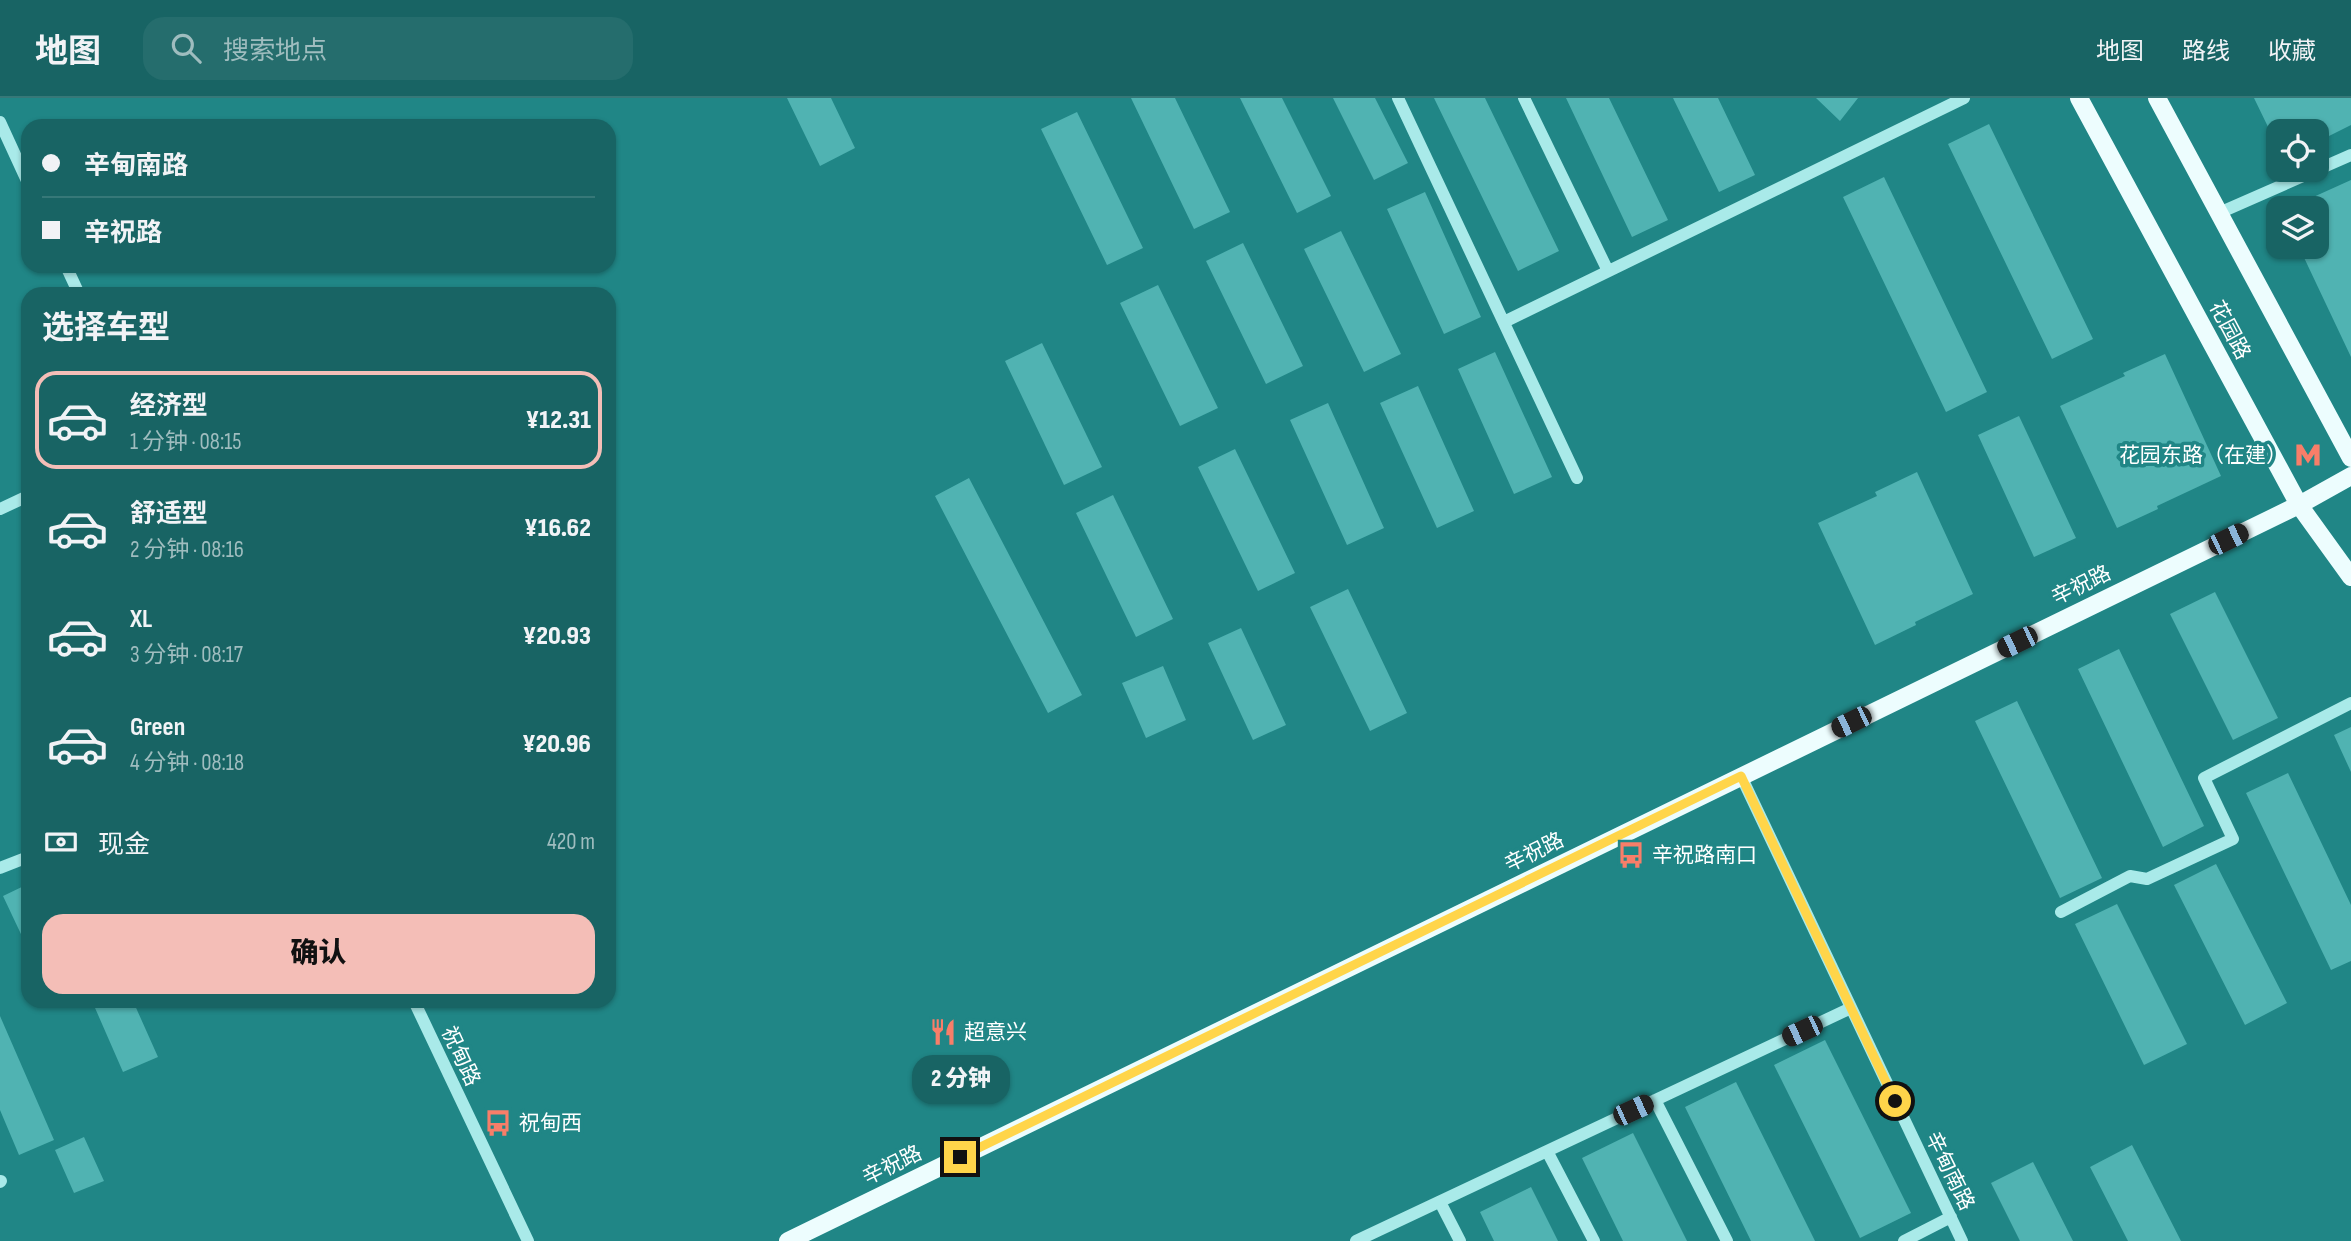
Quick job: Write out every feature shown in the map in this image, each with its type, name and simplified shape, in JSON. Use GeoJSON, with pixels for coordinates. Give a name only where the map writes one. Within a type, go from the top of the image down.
{"type":"FeatureCollection","features":[{"type":"Feature","properties":{"kind":"main road","name":"花园路"},"geometry":{"type":"LineString","coordinates":[[2078,98],[2299,505],[2351,577]]}},
{"type":"Feature","properties":{"kind":"main road"},"geometry":{"type":"LineString","coordinates":[[2157,98],[2351,458]]}},
{"type":"Feature","properties":{"kind":"main road","name":"辛祝路"},"geometry":{"type":"LineString","coordinates":[[788,1241],[2299,505],[2351,476]]}},
{"type":"Feature","properties":{"kind":"street"},"geometry":{"type":"LineString","coordinates":[[1398,98],[1577,478]]}},
{"type":"Feature","properties":{"kind":"street"},"geometry":{"type":"LineString","coordinates":[[1524,98],[1608,271]]}},
{"type":"Feature","properties":{"kind":"street"},"geometry":{"type":"LineString","coordinates":[[1504,323],[1964,98]]}},
{"type":"Feature","properties":{"kind":"street"},"geometry":{"type":"LineString","coordinates":[[0,122],[6,148],[21,172]]}},
{"type":"Feature","properties":{"kind":"street"},"geometry":{"type":"LineString","coordinates":[[2219,213],[2351,155]]}},
{"type":"Feature","properties":{"kind":"street"},"geometry":{"type":"LineString","coordinates":[[0,509],[21,499]]}},
{"type":"Feature","properties":{"kind":"street"},"geometry":{"type":"LineString","coordinates":[[2061,912],[2130,876],[2147,879],[2233,839],[2204,778],[2351,703]]}},
{"type":"Feature","properties":{"kind":"street","name":"辛甸南路"},"geometry":{"type":"LineString","coordinates":[[1741,776],[1962,1241]]}},
{"type":"Feature","properties":{"kind":"street"},"geometry":{"type":"LineString","coordinates":[[0,868],[21,860]]}},
{"type":"Feature","properties":{"kind":"street","name":"祝甸路"},"geometry":{"type":"LineString","coordinates":[[417,1008],[528,1241]]}},
{"type":"Feature","properties":{"kind":"street"},"geometry":{"type":"LineString","coordinates":[[1356,1241],[1851,1008]]}},
{"type":"Feature","properties":{"kind":"street"},"geometry":{"type":"LineString","coordinates":[[1655,1100],[1727,1241]]}},
{"type":"Feature","properties":{"kind":"street"},"geometry":{"type":"LineString","coordinates":[[1547,1151],[1594,1241]]}},
{"type":"Feature","properties":{"kind":"street"},"geometry":{"type":"LineString","coordinates":[[1440,1202],[1460,1241]]}},
{"type":"Feature","properties":{"kind":"street"},"geometry":{"type":"LineString","coordinates":[[1904,1241],[1951,1217]]}},
{"type":"Feature","properties":{"kind":"building"},"geometry":{"type":"Polygon","coordinates":[[[787,98],[831,98],[855,148],[820,166],[787,98]]]}},
{"type":"Feature","properties":{"kind":"building"},"geometry":{"type":"Polygon","coordinates":[[[1131,98],[1175,98],[1230,212],[1194,229],[1131,98]]]}},
{"type":"Feature","properties":{"kind":"building"},"geometry":{"type":"Polygon","coordinates":[[[1240,98],[1282,98],[1331,196],[1297,213],[1240,98]]]}},
{"type":"Feature","properties":{"kind":"building"},"geometry":{"type":"Polygon","coordinates":[[[1333,98],[1375,98],[1408,163],[1374,180],[1333,98]]]}},
{"type":"Feature","properties":{"kind":"building"},"geometry":{"type":"Polygon","coordinates":[[[1434,98],[1485,98],[1559,251],[1518,271],[1434,98]]]}},
{"type":"Feature","properties":{"kind":"building"},"geometry":{"type":"Polygon","coordinates":[[[1566,98],[1609,98],[1668,220],[1632,237],[1566,98]]]}},
{"type":"Feature","properties":{"kind":"building"},"geometry":{"type":"Polygon","coordinates":[[[1673,98],[1718,98],[1755,175],[1719,192],[1673,98]]]}},
{"type":"Feature","properties":{"kind":"building"},"geometry":{"type":"Polygon","coordinates":[[[1816,98],[1858,98],[1840,121],[1816,98]]]}},
{"type":"Feature","properties":{"kind":"building"},"geometry":{"type":"Polygon","coordinates":[[[2254,98],[2351,98],[2351,125],[2329,136],[2329,119],[2266,119],[2266,123],[2254,98]]]}},
{"type":"Feature","properties":{"kind":"building"},"geometry":{"type":"Polygon","coordinates":[[[1077,112],[1143,248],[1107,265],[1041,129],[1077,112]]]}},
{"type":"Feature","properties":{"kind":"building"},"geometry":{"type":"Polygon","coordinates":[[[1989,124],[2093,339],[2052,359],[1948,144],[1989,124]]]}},
{"type":"Feature","properties":{"kind":"building"},"geometry":{"type":"Polygon","coordinates":[[[1884,177],[1987,392],[1946,412],[1843,197],[1884,177]]]}},
{"type":"Feature","properties":{"kind":"building"},"geometry":{"type":"Polygon","coordinates":[[[2351,180],[2351,357],[2305,259],[2329,259],[2329,196],[2316,196],[2351,180]]]}},
{"type":"Feature","properties":{"kind":"building"},"geometry":{"type":"Polygon","coordinates":[[[1425,192],[1481,317],[1444,334],[1387,209],[1425,192]]]}},
{"type":"Feature","properties":{"kind":"building"},"geometry":{"type":"Polygon","coordinates":[[[1341,231],[1401,354],[1364,372],[1304,249],[1341,231]]]}},
{"type":"Feature","properties":{"kind":"building"},"geometry":{"type":"Polygon","coordinates":[[[1243,243],[1303,366],[1266,384],[1206,261],[1243,243]]]}},
{"type":"Feature","properties":{"kind":"building"},"geometry":{"type":"Polygon","coordinates":[[[1158,285],[1218,408],[1180,426],[1120,303],[1158,285]]]}},
{"type":"Feature","properties":{"kind":"building"},"geometry":{"type":"Polygon","coordinates":[[[1042,343],[1102,467],[1064,485],[1005,361],[1042,343]]]}},
{"type":"Feature","properties":{"kind":"building"},"geometry":{"type":"Polygon","coordinates":[[[1495,352],[1552,477],[1514,494],[1458,369],[1495,352]]]}},
{"type":"Feature","properties":{"kind":"building"},"geometry":{"type":"Polygon","coordinates":[[[2165,354],[2221,476],[2117,528],[2060,406],[2165,354]]]}},
{"type":"Feature","properties":{"kind":"building"},"geometry":{"type":"Polygon","coordinates":[[[1418,386],[1474,511],[1437,528],[1380,403],[1418,386]]]}},
{"type":"Feature","properties":{"kind":"building"},"geometry":{"type":"Polygon","coordinates":[[[1328,403],[1384,528],[1347,545],[1290,420],[1328,403]]]}},
{"type":"Feature","properties":{"kind":"building"},"geometry":{"type":"Polygon","coordinates":[[[2019,416],[2076,538],[2034,557],[1978,435],[2019,416]]]}},
{"type":"Feature","properties":{"kind":"building"},"geometry":{"type":"Polygon","coordinates":[[[1235,449],[1295,573],[1258,591],[1198,467],[1235,449]]]}},
{"type":"Feature","properties":{"kind":"building"},"geometry":{"type":"Polygon","coordinates":[[[1917,472],[1973,594],[1875,645],[1818,523],[1877,496],[1875,492],[1917,472]]]}},
{"type":"Feature","properties":{"kind":"building"},"geometry":{"type":"Polygon","coordinates":[[[969,478],[1082,695],[1048,713],[935,496],[969,478]]]}},
{"type":"Feature","properties":{"kind":"building"},"geometry":{"type":"Polygon","coordinates":[[[1113,495],[1173,619],[1136,637],[1076,513],[1113,495]]]}},
{"type":"Feature","properties":{"kind":"building"},"geometry":{"type":"Polygon","coordinates":[[[1348,589],[1407,713],[1370,731],[1310,607],[1348,589]]]}},
{"type":"Feature","properties":{"kind":"building"},"geometry":{"type":"Polygon","coordinates":[[[2215,592],[2278,718],[2233,740],[2170,614],[2215,592]]]}},
{"type":"Feature","properties":{"kind":"building"},"geometry":{"type":"Polygon","coordinates":[[[1241,628],[1286,725],[1253,740],[1208,643],[1241,628]]]}},
{"type":"Feature","properties":{"kind":"building"},"geometry":{"type":"Polygon","coordinates":[[[2119,649],[2204,826],[2163,847],[2078,669],[2119,649]]]}},
{"type":"Feature","properties":{"kind":"building"},"geometry":{"type":"Polygon","coordinates":[[[1163,666],[1186,720],[1146,738],[1122,683],[1163,666]]]}},
{"type":"Feature","properties":{"kind":"building"},"geometry":{"type":"Polygon","coordinates":[[[2017,701],[2102,878],[2060,898],[1975,721],[2017,701]]]}},
{"type":"Feature","properties":{"kind":"building"},"geometry":{"type":"Polygon","coordinates":[[[2351,727],[2351,772],[2334,735],[2351,727]]]}},
{"type":"Feature","properties":{"kind":"building"},"geometry":{"type":"Polygon","coordinates":[[[2288,773],[2351,905],[2351,961],[2331,970],[2246,793],[2288,773]]]}},
{"type":"Feature","properties":{"kind":"building"},"geometry":{"type":"Polygon","coordinates":[[[2216,864],[2287,1003],[2245,1025],[2174,885],[2216,864]]]}},
{"type":"Feature","properties":{"kind":"building"},"geometry":{"type":"Polygon","coordinates":[[[21,887],[21,934],[3,896],[21,887]]]}},
{"type":"Feature","properties":{"kind":"building"},"geometry":{"type":"Polygon","coordinates":[[[2117,904],[2187,1044],[2144,1065],[2075,924],[2117,904]]]}},
{"type":"Feature","properties":{"kind":"building"},"geometry":{"type":"Polygon","coordinates":[[[95,1008],[136,1008],[158,1057],[123,1072],[95,1008]]]}},
{"type":"Feature","properties":{"kind":"building"},"geometry":{"type":"Polygon","coordinates":[[[0,1016],[54,1140],[19,1155],[0,1110],[0,1016]]]}},
{"type":"Feature","properties":{"kind":"building"},"geometry":{"type":"Polygon","coordinates":[[[1825,1040],[1911,1213],[1860,1238],[1774,1065],[1825,1040]]]}},
{"type":"Feature","properties":{"kind":"building"},"geometry":{"type":"Polygon","coordinates":[[[1736,1082],[1815,1241],[1751,1241],[1685,1107],[1736,1082]]]}},
{"type":"Feature","properties":{"kind":"building"},"geometry":{"type":"Polygon","coordinates":[[[1633,1133],[1687,1241],[1623,1241],[1582,1158],[1633,1133]]]}},
{"type":"Feature","properties":{"kind":"building"},"geometry":{"type":"Polygon","coordinates":[[[84,1137],[104,1181],[74,1193],[55,1150],[84,1137]]]}},
{"type":"Feature","properties":{"kind":"building"},"geometry":{"type":"Polygon","coordinates":[[[2132,1145],[2181,1241],[2128,1241],[2090,1167],[2132,1145]]]}},
{"type":"Feature","properties":{"kind":"building"},"geometry":{"type":"Polygon","coordinates":[[[2033,1162],[2073,1241],[2020,1241],[1991,1183],[2033,1162]]]}},
{"type":"Feature","properties":{"kind":"building"},"geometry":{"type":"Polygon","coordinates":[[[1531,1187],[1558,1241],[1494,1241],[1480,1212],[1531,1187]]]}},
{"type":"Feature","properties":{"kind":"place","name":"花园东路（在建）"},"geometry":{"type":"Point","coordinates":[2308,455]}},
{"type":"Feature","properties":{"kind":"place","name":"辛祝路南口"},"geometry":{"type":"Point","coordinates":[1631,855]}},
{"type":"Feature","properties":{"kind":"place","name":"超意兴"},"geometry":{"type":"Point","coordinates":[943,1032]}},
{"type":"Feature","properties":{"kind":"place","name":"祝甸西"},"geometry":{"type":"Point","coordinates":[498,1123]}},
{"type":"Feature","properties":{"kind":"route"},"geometry":{"type":"LineString","coordinates":[[960,1157],[1741,776],[1895,1101]]}}]}
